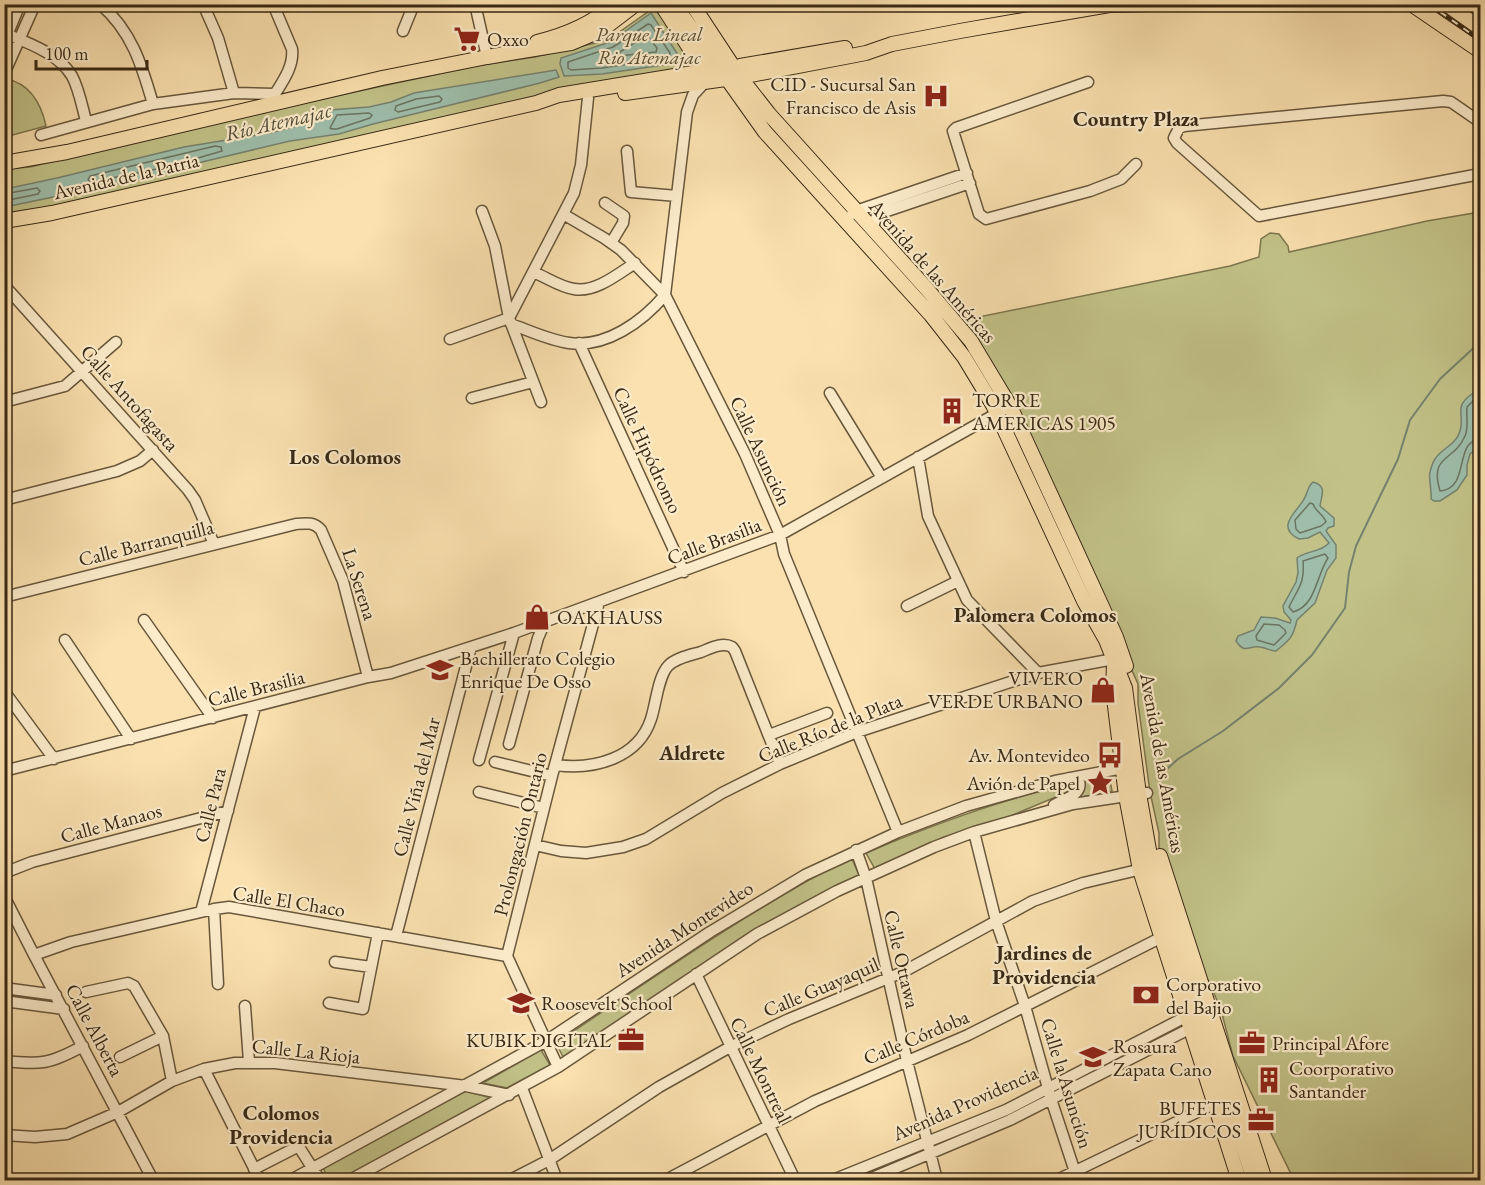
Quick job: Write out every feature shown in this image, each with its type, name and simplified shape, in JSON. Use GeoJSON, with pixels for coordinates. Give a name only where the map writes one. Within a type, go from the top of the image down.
{"type":"FeatureCollection","features":[{"type":"Feature","properties":{"kind":"main road","name":"Avenida de la Patria"},"geometry":{"type":"LineString","coordinates":[[487,57],[571,32],[600,16],[615,4]]}},
{"type":"Feature","properties":{"kind":"main road","name":"Avenida de la Patria"},"geometry":{"type":"LineString","coordinates":[[4,163],[67,152],[279,98],[487,57],[572,43],[602,30],[636,4]]}},
{"type":"Feature","properties":{"kind":"main road"},"geometry":{"type":"LineString","coordinates":[[661,4],[707,75],[735,74]]}},
{"type":"Feature","properties":{"kind":"main road","name":"Avenida de las Américas"},"geometry":{"type":"LineString","coordinates":[[674,4],[735,74]]}},
{"type":"Feature","properties":{"kind":"main road","name":"Avenida de las Américas"},"geometry":{"type":"LineString","coordinates":[[692,4],[735,74],[765,132],[850,215],[964,357],[997,413],[1084,601],[1114,659],[1125,688],[1137,794],[1151,867],[1199,1017],[1265,1180]]}},
{"type":"Feature","properties":{"kind":"main road","name":"Avenida de la Patria"},"geometry":{"type":"LineString","coordinates":[[4,221],[52,213],[536,103],[582,90],[735,74],[864,45],[892,44],[1114,5],[1151,4]]}},
{"type":"Feature","properties":{"kind":"main road"},"geometry":{"type":"LineString","coordinates":[[1411,4],[1480,51]]}},
{"type":"Feature","properties":{"kind":"main road"},"geometry":{"type":"LineString","coordinates":[[1446,4],[1480,28]]}},
{"type":"Feature","properties":{"kind":"main road","name":"Avenida de la Patria"},"geometry":{"type":"LineString","coordinates":[[536,103],[588,98],[702,77]]}},
{"type":"Feature","properties":{"kind":"main road","name":"Avenida de las Américas"},"geometry":{"type":"LineString","coordinates":[[850,215],[872,229],[955,321],[980,355],[1008,401],[1123,657],[1132,686],[1137,794],[1151,867],[1199,1017],[1214,1104],[1239,1180]]}},
{"type":"Feature","properties":{"kind":"main road"},"geometry":{"type":"LineString","coordinates":[[980,385],[1008,401]]}},
{"type":"Feature","properties":{"kind":"main road","name":"Avenida de las Américas"},"geometry":{"type":"LineString","coordinates":[[1114,659],[1113,690],[1123,768],[1137,794]]}},
{"type":"Feature","properties":{"kind":"main road","name":"Avenida de las Américas"},"geometry":{"type":"LineString","coordinates":[[1232,1095],[1254,1180]]}},
{"type":"Feature","properties":{"kind":"street"},"geometry":{"type":"LineString","coordinates":[[20,4],[5,36],[46,52],[66,68],[77,88],[86,121]]}},
{"type":"Feature","properties":{"kind":"street"},"geometry":{"type":"LineString","coordinates":[[4,74],[35,4]]}},
{"type":"Feature","properties":{"kind":"street"},"geometry":{"type":"LineString","coordinates":[[100,4],[118,23],[135,49],[153,104]]}},
{"type":"Feature","properties":{"kind":"street"},"geometry":{"type":"LineString","coordinates":[[203,4],[218,38],[234,93]]}},
{"type":"Feature","properties":{"kind":"street"},"geometry":{"type":"LineString","coordinates":[[42,135],[153,104],[234,93],[279,98],[293,56],[273,4]]}},
{"type":"Feature","properties":{"kind":"street"},"geometry":{"type":"LineString","coordinates":[[403,30],[414,4]]}},
{"type":"Feature","properties":{"kind":"street"},"geometry":{"type":"LineString","coordinates":[[475,4],[487,57]]}},
{"type":"Feature","properties":{"kind":"street"},"geometry":{"type":"LineString","coordinates":[[450,339],[510,321],[550,338],[579,344],[606,338],[623,331],[650,311],[664,295],[687,112],[702,77]]}},
{"type":"Feature","properties":{"kind":"street"},"geometry":{"type":"LineString","coordinates":[[1088,82],[956,128],[953,135],[979,214],[986,219],[1090,190],[1120,179],[1136,164]]}},
{"type":"Feature","properties":{"kind":"street"},"geometry":{"type":"LineString","coordinates":[[510,321],[574,193],[579,174],[588,98]]}},
{"type":"Feature","properties":{"kind":"street"},"geometry":{"type":"LineString","coordinates":[[1480,122],[1451,102],[1443,101],[1184,126],[1179,128],[1174,138],[1259,216],[1480,174]]}},
{"type":"Feature","properties":{"kind":"street"},"geometry":{"type":"LineString","coordinates":[[627,151],[631,192],[677,196]]}},
{"type":"Feature","properties":{"kind":"street"},"geometry":{"type":"LineString","coordinates":[[850,215],[968,178]]}},
{"type":"Feature","properties":{"kind":"street"},"geometry":{"type":"LineString","coordinates":[[872,229],[876,218],[881,213],[922,193]]}},
{"type":"Feature","properties":{"kind":"street"},"geometry":{"type":"LineString","coordinates":[[605,203],[624,216],[623,223],[611,243]]}},
{"type":"Feature","properties":{"kind":"street"},"geometry":{"type":"LineString","coordinates":[[482,211],[495,246],[510,321],[541,402]]}},
{"type":"Feature","properties":{"kind":"street","name":"Calle Asunción"},"geometry":{"type":"LineString","coordinates":[[563,214],[611,243],[635,263],[664,295],[745,454],[898,832]]}},
{"type":"Feature","properties":{"kind":"street"},"geometry":{"type":"LineString","coordinates":[[533,272],[573,289],[587,289],[635,263]]}},
{"type":"Feature","properties":{"kind":"street","name":"Calle Antofagasta"},"geometry":{"type":"LineString","coordinates":[[4,285],[9,297],[83,371],[192,495],[214,544]]}},
{"type":"Feature","properties":{"kind":"street"},"geometry":{"type":"LineString","coordinates":[[4,402],[65,386],[116,342]]}},
{"type":"Feature","properties":{"kind":"street","name":"Calle Hipódromo"},"geometry":{"type":"LineString","coordinates":[[579,344],[684,572]]}},
{"type":"Feature","properties":{"kind":"street"},"geometry":{"type":"LineString","coordinates":[[472,398],[533,382]]}},
{"type":"Feature","properties":{"kind":"street"},"geometry":{"type":"LineString","coordinates":[[830,393],[882,478]]}},
{"type":"Feature","properties":{"kind":"street","name":"Calle Brasilia"},"geometry":{"type":"LineString","coordinates":[[4,771],[391,673],[514,633],[684,572],[780,536],[997,413],[1008,401]]}},
{"type":"Feature","properties":{"kind":"street"},"geometry":{"type":"LineString","coordinates":[[4,500],[117,471],[140,460],[153,450]]}},
{"type":"Feature","properties":{"kind":"street"},"geometry":{"type":"LineString","coordinates":[[918,457],[928,516],[967,600],[1038,673]]}},
{"type":"Feature","properties":{"kind":"street","name":"Calle Barranquilla"},"geometry":{"type":"LineString","coordinates":[[4,597],[296,524]]}},
{"type":"Feature","properties":{"kind":"street","name":"La Serena"},"geometry":{"type":"LineString","coordinates":[[296,524],[316,525],[321,530],[331,551],[343,581],[368,677]]}},
{"type":"Feature","properties":{"kind":"street"},"geometry":{"type":"LineString","coordinates":[[907,606],[958,581]]}},
{"type":"Feature","properties":{"kind":"street","name":"Prolongación Ontario"},"geometry":{"type":"LineString","coordinates":[[507,956],[599,602]]}},
{"type":"Feature","properties":{"kind":"street"},"geometry":{"type":"LineString","coordinates":[[144,620],[213,718]]}},
{"type":"Feature","properties":{"kind":"street"},"geometry":{"type":"LineString","coordinates":[[509,744],[544,622]]}},
{"type":"Feature","properties":{"kind":"street"},"geometry":{"type":"LineString","coordinates":[[479,760],[514,633]]}},
{"type":"Feature","properties":{"kind":"street"},"geometry":{"type":"LineString","coordinates":[[65,640],[131,739]]}},
{"type":"Feature","properties":{"kind":"street"},"geometry":{"type":"LineString","coordinates":[[556,765],[592,766],[614,759],[630,748],[642,736],[651,721],[662,679],[669,665],[724,645],[729,645],[735,651],[780,764]]}},
{"type":"Feature","properties":{"kind":"street","name":"Calle Viña del Mar"},"geometry":{"type":"LineString","coordinates":[[396,936],[471,647]]}},
{"type":"Feature","properties":{"kind":"street","name":"Calle Río de la Plata"},"geometry":{"type":"LineString","coordinates":[[535,845],[561,851],[586,853],[633,844],[646,839],[708,800],[780,764],[857,732],[1038,673],[1114,659]]}},
{"type":"Feature","properties":{"kind":"street"},"geometry":{"type":"LineString","coordinates":[[4,691],[54,759]]}},
{"type":"Feature","properties":{"kind":"street","name":"Calle Para"},"geometry":{"type":"LineString","coordinates":[[201,912],[255,707]]}},
{"type":"Feature","properties":{"kind":"street"},"geometry":{"type":"LineString","coordinates":[[769,735],[826,713]]}},
{"type":"Feature","properties":{"kind":"street"},"geometry":{"type":"LineString","coordinates":[[495,762],[552,776]]}},
{"type":"Feature","properties":{"kind":"street","name":"Avenida Montevideo"},"geometry":{"type":"LineString","coordinates":[[291,1180],[546,1041],[710,932],[805,875],[898,832],[966,806],[1007,793],[1123,768]]}},
{"type":"Feature","properties":{"kind":"street"},"geometry":{"type":"LineString","coordinates":[[1034,814],[1078,792],[1079,781],[1069,778]]}},
{"type":"Feature","properties":{"kind":"street"},"geometry":{"type":"LineString","coordinates":[[479,792],[544,808]]}},
{"type":"Feature","properties":{"kind":"street"},"geometry":{"type":"LineString","coordinates":[[350,1180],[558,1067],[757,934],[866,878],[934,847],[974,832],[1073,804],[1137,794]]}},
{"type":"Feature","properties":{"kind":"street","name":"Calle Manaos"},"geometry":{"type":"LineString","coordinates":[[4,873],[32,862],[228,811]]}},
{"type":"Feature","properties":{"kind":"street","name":"Calle la Asunción"},"geometry":{"type":"LineString","coordinates":[[974,832],[996,921],[1025,1006],[1049,1093],[1076,1172]]}},
{"type":"Feature","properties":{"kind":"street","name":"Calle Ottawa"},"geometry":{"type":"LineString","coordinates":[[856,850],[866,878],[907,1061],[937,1180]]}},
{"type":"Feature","properties":{"kind":"street","name":"Calle Guayaquil"},"geometry":{"type":"LineString","coordinates":[[510,1180],[549,1160],[659,1087],[730,1047],[789,1018],[888,979],[996,921],[1056,892],[1083,883],[1151,867]]}},
{"type":"Feature","properties":{"kind":"street","name":"Calle Alberta"},"geometry":{"type":"LineString","coordinates":[[4,896],[118,1112],[149,1179]]}},
{"type":"Feature","properties":{"kind":"street","name":"Calle El Chaco"},"geometry":{"type":"LineString","coordinates":[[34,955],[71,942],[214,909],[237,908],[507,956]]}},
{"type":"Feature","properties":{"kind":"street"},"geometry":{"type":"LineString","coordinates":[[214,909],[218,984]]}},
{"type":"Feature","properties":{"kind":"street","name":"Calle Córdoba"},"geometry":{"type":"LineString","coordinates":[[666,1180],[815,1101],[968,1035],[1171,932]]}},
{"type":"Feature","properties":{"kind":"street"},"geometry":{"type":"LineString","coordinates":[[330,1003],[363,1009],[378,933]]}},
{"type":"Feature","properties":{"kind":"street"},"geometry":{"type":"LineString","coordinates":[[507,956],[558,1067]]}},
{"type":"Feature","properties":{"kind":"street"},"geometry":{"type":"LineString","coordinates":[[335,962],[371,967]]}},
{"type":"Feature","properties":{"kind":"street","name":"Calle Montreal"},"geometry":{"type":"LineString","coordinates":[[696,974],[795,1180]]}},
{"type":"Feature","properties":{"kind":"street"},"geometry":{"type":"LineString","coordinates":[[86,992],[131,983],[163,1036],[172,1081]]}},
{"type":"Feature","properties":{"kind":"street"},"geometry":{"type":"LineString","coordinates":[[4,988],[56,994]]}},
{"type":"Feature","properties":{"kind":"street"},"geometry":{"type":"LineString","coordinates":[[4,1001],[64,1009]]}},
{"type":"Feature","properties":{"kind":"street"},"geometry":{"type":"LineString","coordinates":[[245,1006],[249,1062]]}},
{"type":"Feature","properties":{"kind":"street","name":"Avenida Providencia"},"geometry":{"type":"LineString","coordinates":[[833,1180],[1049,1093],[1199,1017]]}},
{"type":"Feature","properties":{"kind":"street"},"geometry":{"type":"LineString","coordinates":[[120,1057],[163,1036]]}},
{"type":"Feature","properties":{"kind":"street"},"geometry":{"type":"LineString","coordinates":[[4,1061],[44,1063],[63,1057],[83,1046]]}},
{"type":"Feature","properties":{"kind":"street","name":"Calle La Rioja"},"geometry":{"type":"LineString","coordinates":[[4,1135],[35,1137],[67,1134],[118,1112],[172,1081],[220,1065],[249,1062],[275,1063],[466,1086],[509,1095]]}},
{"type":"Feature","properties":{"kind":"street"},"geometry":{"type":"LineString","coordinates":[[204,1069],[260,1180]]}},
{"type":"Feature","properties":{"kind":"street"},"geometry":{"type":"LineString","coordinates":[[522,1088],[556,1180]]}},
{"type":"Feature","properties":{"kind":"street","name":"Avenida Providencia"},"geometry":{"type":"LineString","coordinates":[[867,1180],[1010,1120],[1049,1093]]}},
{"type":"Feature","properties":{"kind":"street"},"geometry":{"type":"LineString","coordinates":[[1057,1180],[1232,1095]]}},
{"type":"Feature","properties":{"kind":"street"},"geometry":{"type":"LineString","coordinates":[[254,1169],[299,1147],[320,1180]]}},
{"type":"Feature","properties":{"kind":"green space","name":"Parque Lineal Rio Atemajac"},"geometry":{"type":"Polygon","coordinates":[[[652,9],[665,18],[694,66],[57,206],[5,213],[4,169],[30,167],[243,116],[608,40],[652,9]]]}},
{"type":"Feature","properties":{"kind":"green space"},"geometry":{"type":"Polygon","coordinates":[[[7,79],[22,85],[38,102],[46,126],[5,137],[4,84],[7,79]]]}},
{"type":"Feature","properties":{"kind":"green space"},"geometry":{"type":"Polygon","coordinates":[[[1480,212],[1480,1180],[1294,1180],[1233,1056],[1221,1010],[1210,984],[1166,903],[1159,877],[1159,833],[1150,792],[1138,703],[1138,684],[1000,379],[964,320],[1230,266],[1259,257],[1261,239],[1270,233],[1279,234],[1288,246],[1289,252],[1427,221],[1480,212]]]}},
{"type":"Feature","properties":{"kind":"green space"},"geometry":{"type":"Polygon","coordinates":[[[1109,775],[1112,791],[1072,799],[1083,792],[1085,787],[1082,781],[1109,775]]]}},
{"type":"Feature","properties":{"kind":"green space"},"geometry":{"type":"Polygon","coordinates":[[[1074,783],[1075,791],[1003,819],[944,837],[875,869],[866,853],[969,813],[1074,783]]]}},
{"type":"Feature","properties":{"kind":"green space"},"geometry":{"type":"Polygon","coordinates":[[[851,857],[860,877],[563,1057],[556,1043],[738,922],[851,857]]]}},
{"type":"Feature","properties":{"kind":"green space"},"geometry":{"type":"Polygon","coordinates":[[[541,1050],[550,1065],[507,1088],[483,1083],[541,1050]]]}},
{"type":"Feature","properties":{"kind":"green space"},"geometry":{"type":"Polygon","coordinates":[[[465,1091],[495,1099],[339,1180],[328,1180],[323,1167],[465,1091]]]}},
{"type":"Feature","properties":{"kind":"water"},"geometry":{"type":"Polygon","coordinates":[[[651,13],[678,55],[676,63],[602,74],[564,76],[560,64],[561,58],[610,42],[651,13]]]}},
{"type":"Feature","properties":{"kind":"water"},"geometry":{"type":"Polygon","coordinates":[[[556,70],[559,77],[540,83],[339,134],[290,141],[202,162],[169,173],[5,207],[5,189],[184,147],[270,133],[329,118],[330,110],[369,107],[414,93],[556,70]]]}},
{"type":"Feature","properties":{"kind":"water"},"geometry":{"type":"Polygon","coordinates":[[[1472,394],[1480,397],[1480,439],[1475,450],[1470,454],[1467,475],[1457,490],[1440,501],[1434,501],[1431,499],[1429,476],[1432,465],[1438,455],[1458,436],[1461,425],[1461,407],[1472,394]]]}},
{"type":"Feature","properties":{"kind":"water"},"geometry":{"type":"Polygon","coordinates":[[[1313,482],[1322,489],[1320,506],[1334,518],[1334,526],[1326,531],[1336,545],[1336,558],[1327,570],[1315,603],[1297,620],[1293,634],[1285,643],[1276,651],[1260,647],[1242,648],[1236,641],[1238,636],[1254,630],[1261,617],[1275,618],[1290,623],[1291,620],[1284,612],[1283,606],[1296,582],[1297,558],[1329,543],[1320,532],[1308,538],[1299,539],[1288,529],[1290,519],[1313,482]]]}},
{"type":"Feature","properties":{"kind":"waterway"},"geometry":{"type":"LineString","coordinates":[[1167,769],[1178,759],[1223,731],[1279,688],[1312,655],[1345,608],[1349,572],[1356,546],[1398,459],[1410,420],[1440,379],[1480,342]]}},
{"type":"Feature","properties":{"kind":"railway"},"geometry":{"type":"LineString","coordinates":[[1429,4],[1480,40]]}},
{"type":"Feature","properties":{"kind":"place","name":"Oxxo"},"geometry":{"type":"Point","coordinates":[467,39]}},
{"type":"Feature","properties":{"kind":"place","name":"CID - Sucursal San Francisco de Asis"},"geometry":{"type":"Point","coordinates":[936,96]}},
{"type":"Feature","properties":{"kind":"place","name":"TORRE AMERICAS 1905"},"geometry":{"type":"Point","coordinates":[952,411]}},
{"type":"Feature","properties":{"kind":"place","name":"OAKHAUSS"},"geometry":{"type":"Point","coordinates":[537,617]}},
{"type":"Feature","properties":{"kind":"place","name":"Bachillerato Colegio Enrique De Osso"},"geometry":{"type":"Point","coordinates":[440,670]}},
{"type":"Feature","properties":{"kind":"place","name":"VIVERO VERDE URBANO"},"geometry":{"type":"Point","coordinates":[1103,690]}},
{"type":"Feature","properties":{"kind":"place","name":"Av. Montevideo"},"geometry":{"type":"Point","coordinates":[1110,755]}},
{"type":"Feature","properties":{"kind":"place","name":"Avión de Papel"},"geometry":{"type":"Point","coordinates":[1100,783]}},
{"type":"Feature","properties":{"kind":"place","name":"Corporativo del Bajio"},"geometry":{"type":"Point","coordinates":[1146,995]}},
{"type":"Feature","properties":{"kind":"place","name":"Roosevelt School"},"geometry":{"type":"Point","coordinates":[521,1003]}},
{"type":"Feature","properties":{"kind":"place","name":"KUBIK DIGITAL"},"geometry":{"type":"Point","coordinates":[631,1040]}},
{"type":"Feature","properties":{"kind":"place","name":"Principal Afore"},"geometry":{"type":"Point","coordinates":[1252,1043]}},
{"type":"Feature","properties":{"kind":"place","name":"Rosaura Zapata Cano"},"geometry":{"type":"Point","coordinates":[1093,1057]}},
{"type":"Feature","properties":{"kind":"place","name":"Coorporativo Santander"},"geometry":{"type":"Point","coordinates":[1269,1080]}},
{"type":"Feature","properties":{"kind":"place","name":"BUFETES JURÍDICOS"},"geometry":{"type":"Point","coordinates":[1261,1120]}},
{"type":"Feature","properties":{"kind":"district","name":"Country Plaza"},"geometry":{"type":"Point","coordinates":[1136,119]}},
{"type":"Feature","properties":{"kind":"district","name":"Los Colomos"},"geometry":{"type":"Point","coordinates":[345,457]}},
{"type":"Feature","properties":{"kind":"district","name":"Palomera Colomos"},"geometry":{"type":"Point","coordinates":[1035,615]}},
{"type":"Feature","properties":{"kind":"district","name":"Aldrete"},"geometry":{"type":"Point","coordinates":[692,753]}},
{"type":"Feature","properties":{"kind":"district","name":"Jardines de Providencia"},"geometry":{"type":"Point","coordinates":[1044,965]}},
{"type":"Feature","properties":{"kind":"district","name":"Colomos Providencia"},"geometry":{"type":"Point","coordinates":[281,1125]}},
{"type":"Feature","properties":{"kind":"water label","name":"Río Atemajac"},"geometry":{"type":"Point","coordinates":[278,122]}}]}
